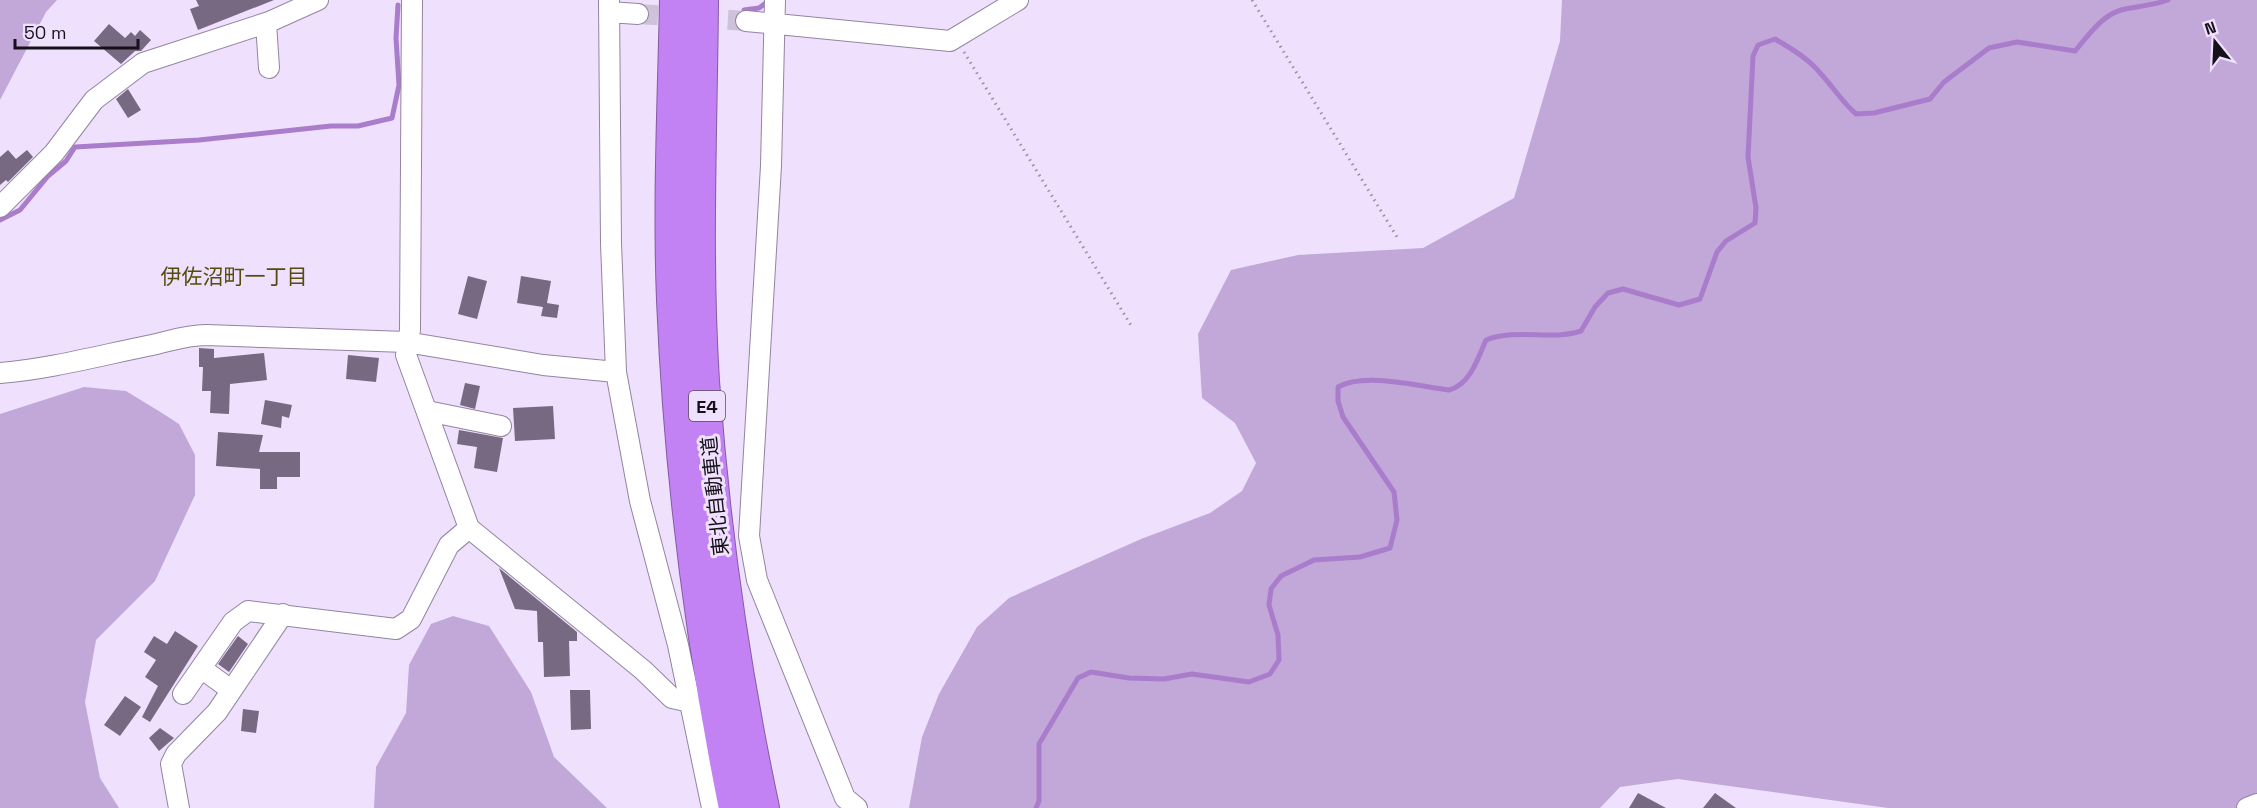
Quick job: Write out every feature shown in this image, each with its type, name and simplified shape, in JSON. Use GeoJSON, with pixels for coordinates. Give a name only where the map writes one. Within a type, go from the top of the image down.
{"type":"FeatureCollection","features":[{"type":"Feature","properties":{"kind":"highway","name":"東北自動車道"},"geometry":{"type":"LineString","coordinates":[[675,0],[672,298],[682,449],[703,632],[734,808]]}},
{"type":"Feature","properties":{"kind":"highway","name":"東北自動車道"},"geometry":{"type":"LineString","coordinates":[[703,0],[701,191],[704,381],[730,626],[764,808]]}},
{"type":"Feature","properties":{"kind":"street"},"geometry":{"type":"LineString","coordinates":[[0,207],[54,153],[94,100],[143,63],[266,23],[318,0]]}},
{"type":"Feature","properties":{"kind":"street"},"geometry":{"type":"LineString","coordinates":[[412,0],[410,330],[406,342],[406,355],[469,528],[643,670],[672,698],[690,702]]}},
{"type":"Feature","properties":{"kind":"street"},"geometry":{"type":"LineString","coordinates":[[747,21],[916,40],[950,41],[1018,0]]}},
{"type":"Feature","properties":{"kind":"street"},"geometry":{"type":"LineString","coordinates":[[775,1],[771,178],[749,536],[757,580],[845,798],[857,808]]}},
{"type":"Feature","properties":{"kind":"street"},"geometry":{"type":"LineString","coordinates":[[638,14],[609,6],[611,243],[616,372],[640,501],[690,702],[712,808]]}},
{"type":"Feature","properties":{"kind":"street"},"geometry":{"type":"LineString","coordinates":[[266,23],[269,68]]}},
{"type":"Feature","properties":{"kind":"street"},"geometry":{"type":"LineString","coordinates":[[0,374],[155,344],[183,335],[406,342],[543,365],[616,372]]}},
{"type":"Feature","properties":{"kind":"street"},"geometry":{"type":"LineString","coordinates":[[427,411],[501,426]]}},
{"type":"Feature","properties":{"kind":"street"},"geometry":{"type":"LineString","coordinates":[[183,694],[233,622],[248,611],[376,628],[396,628],[411,619],[449,545],[469,528]]}},
{"type":"Feature","properties":{"kind":"street"},"geometry":{"type":"LineString","coordinates":[[179,808],[171,764],[176,754],[217,712],[283,614]]}},
{"type":"Feature","properties":{"kind":"street"},"geometry":{"type":"LineString","coordinates":[[201,668],[231,690]]}},
{"type":"Feature","properties":{"kind":"street"},"geometry":{"type":"LineString","coordinates":[[2247,808],[2257,804]]}},
{"type":"Feature","properties":{"kind":"path"},"geometry":{"type":"LineString","coordinates":[[1251,0],[1397,237]]}},
{"type":"Feature","properties":{"kind":"path"},"geometry":{"type":"LineString","coordinates":[[955,38],[1132,327]]}},
{"type":"Feature","properties":{"kind":"shaded area"},"geometry":{"type":"Polygon","coordinates":[[[0,0],[57,0],[46,12],[0,100],[0,0]]]}},
{"type":"Feature","properties":{"kind":"shaded area"},"geometry":{"type":"Polygon","coordinates":[[[1562,0],[2257,0],[2257,808],[1888,808],[1678,779],[1620,787],[1600,808],[909,808],[922,737],[939,694],[977,627],[1009,598],[1141,539],[1210,513],[1242,491],[1256,463],[1235,423],[1202,398],[1198,334],[1231,270],[1298,255],[1423,248],[1514,198],[1560,41],[1562,0]]]}},
{"type":"Feature","properties":{"kind":"shaded area"},"geometry":{"type":"Polygon","coordinates":[[[84,387],[126,391],[179,424],[195,455],[195,495],[155,581],[96,640],[85,702],[100,778],[119,808],[0,808],[0,414],[84,387]]]}},
{"type":"Feature","properties":{"kind":"shaded area"},"geometry":{"type":"Polygon","coordinates":[[[453,616],[489,626],[531,692],[554,757],[607,808],[374,808],[376,767],[406,713],[409,665],[431,624],[453,616]]]}},
{"type":"Feature","properties":{"kind":"building"},"geometry":{"type":"Polygon","coordinates":[[[196,0],[274,0],[198,30],[190,9],[199,6],[196,0]]]}},
{"type":"Feature","properties":{"kind":"building"},"geometry":{"type":"Polygon","coordinates":[[[109,24],[125,38],[131,32],[135,36],[140,30],[151,40],[141,51],[135,51],[121,64],[94,41],[109,24]]]}},
{"type":"Feature","properties":{"kind":"building"},"geometry":{"type":"Polygon","coordinates":[[[128,89],[141,110],[128,118],[116,99],[128,89]]]}},
{"type":"Feature","properties":{"kind":"building"},"geometry":{"type":"Polygon","coordinates":[[[8,150],[16,159],[27,150],[33,157],[8,182],[6,180],[0,185],[0,157],[8,150]]]}},
{"type":"Feature","properties":{"kind":"building"},"geometry":{"type":"Polygon","coordinates":[[[468,276],[487,281],[477,319],[458,314],[468,276]]]}},
{"type":"Feature","properties":{"kind":"building"},"geometry":{"type":"Polygon","coordinates":[[[521,276],[551,281],[547,303],[559,305],[557,318],[541,316],[543,307],[517,303],[521,276]]]}},
{"type":"Feature","properties":{"kind":"building"},"geometry":{"type":"Polygon","coordinates":[[[199,348],[214,349],[214,358],[264,353],[267,380],[230,384],[229,414],[210,413],[211,391],[202,391],[203,367],[199,367],[199,348]]]}},
{"type":"Feature","properties":{"kind":"building"},"geometry":{"type":"Polygon","coordinates":[[[348,355],[379,358],[376,382],[346,379],[348,355]]]}},
{"type":"Feature","properties":{"kind":"building"},"geometry":{"type":"Polygon","coordinates":[[[465,383],[480,386],[475,409],[460,405],[465,383]]]}},
{"type":"Feature","properties":{"kind":"building"},"geometry":{"type":"Polygon","coordinates":[[[265,400],[292,405],[289,418],[282,416],[281,428],[261,424],[265,400]]]}},
{"type":"Feature","properties":{"kind":"building"},"geometry":{"type":"Polygon","coordinates":[[[553,406],[555,439],[515,441],[513,408],[553,406]]]}},
{"type":"Feature","properties":{"kind":"building"},"geometry":{"type":"Polygon","coordinates":[[[459,430],[503,438],[497,472],[474,468],[477,447],[457,444],[459,430]]]}},
{"type":"Feature","properties":{"kind":"building"},"geometry":{"type":"Polygon","coordinates":[[[218,432],[263,435],[259,452],[300,452],[300,477],[277,477],[277,489],[260,489],[260,469],[216,466],[218,432]]]}},
{"type":"Feature","properties":{"kind":"building"},"geometry":{"type":"Polygon","coordinates":[[[499,568],[577,632],[577,641],[569,641],[570,676],[544,677],[543,642],[538,642],[537,611],[515,609],[499,568]]]}},
{"type":"Feature","properties":{"kind":"building"},"geometry":{"type":"Polygon","coordinates":[[[175,631],[198,646],[150,722],[142,717],[158,686],[145,677],[156,660],[144,652],[154,636],[167,644],[175,631]]]}},
{"type":"Feature","properties":{"kind":"building"},"geometry":{"type":"Polygon","coordinates":[[[238,636],[248,644],[229,672],[218,664],[238,636]]]}},
{"type":"Feature","properties":{"kind":"building"},"geometry":{"type":"Polygon","coordinates":[[[570,690],[590,690],[591,729],[571,730],[570,690]]]}},
{"type":"Feature","properties":{"kind":"building"},"geometry":{"type":"Polygon","coordinates":[[[125,696],[141,707],[120,736],[104,725],[125,696]]]}},
{"type":"Feature","properties":{"kind":"building"},"geometry":{"type":"Polygon","coordinates":[[[243,709],[259,711],[256,733],[241,731],[243,709]]]}},
{"type":"Feature","properties":{"kind":"building"},"geometry":{"type":"Polygon","coordinates":[[[160,728],[174,738],[159,751],[149,738],[160,728]]]}},
{"type":"Feature","properties":{"kind":"building"},"geometry":{"type":"Polygon","coordinates":[[[1638,793],[1666,808],[1629,808],[1638,793]]]}},
{"type":"Feature","properties":{"kind":"building"},"geometry":{"type":"Polygon","coordinates":[[[1715,793],[1736,808],[1703,808],[1715,793]]]}},
{"type":"Feature","properties":{"kind":"waterway"},"geometry":{"type":"LineString","coordinates":[[744,10],[759,8],[770,0]]}},
{"type":"Feature","properties":{"kind":"waterway"},"geometry":{"type":"LineString","coordinates":[[1036,808],[1039,801],[1039,744],[1078,678],[1091,672],[1129,678],[1164,679],[1192,674],[1249,682],[1270,674],[1279,660],[1278,635],[1269,605],[1271,589],[1281,576],[1314,560],[1360,557],[1390,548],[1397,520],[1394,492],[1343,417],[1338,401],[1338,387],[1349,383],[1376,380],[1449,390],[1463,383],[1468,377],[1486,340],[1510,335],[1558,335],[1581,331],[1595,307],[1608,293],[1623,289],[1679,305],[1700,299],[1717,252],[1726,241],[1755,223],[1756,208],[1748,157],[1753,56],[1758,45],[1775,39],[1811,64],[1856,114],[1874,113],[1930,99],[1944,82],[1989,48],[2017,42],[2075,51],[2095,27],[2114,13],[2168,0]]}},
{"type":"Feature","properties":{"kind":"waterway"},"geometry":{"type":"LineString","coordinates":[[0,220],[20,210],[48,176],[66,161],[75,147],[199,140],[331,126],[358,126],[392,118],[399,85],[396,38],[398,5]]}},
{"type":"Feature","properties":{"kind":"tunnel"},"geometry":{"type":"LineString","coordinates":[[638,14],[746,21]]}},
{"type":"Feature","properties":{"kind":"district","name":"伊佐沼町一丁目"},"geometry":{"type":"Point","coordinates":[234,276]}}]}
